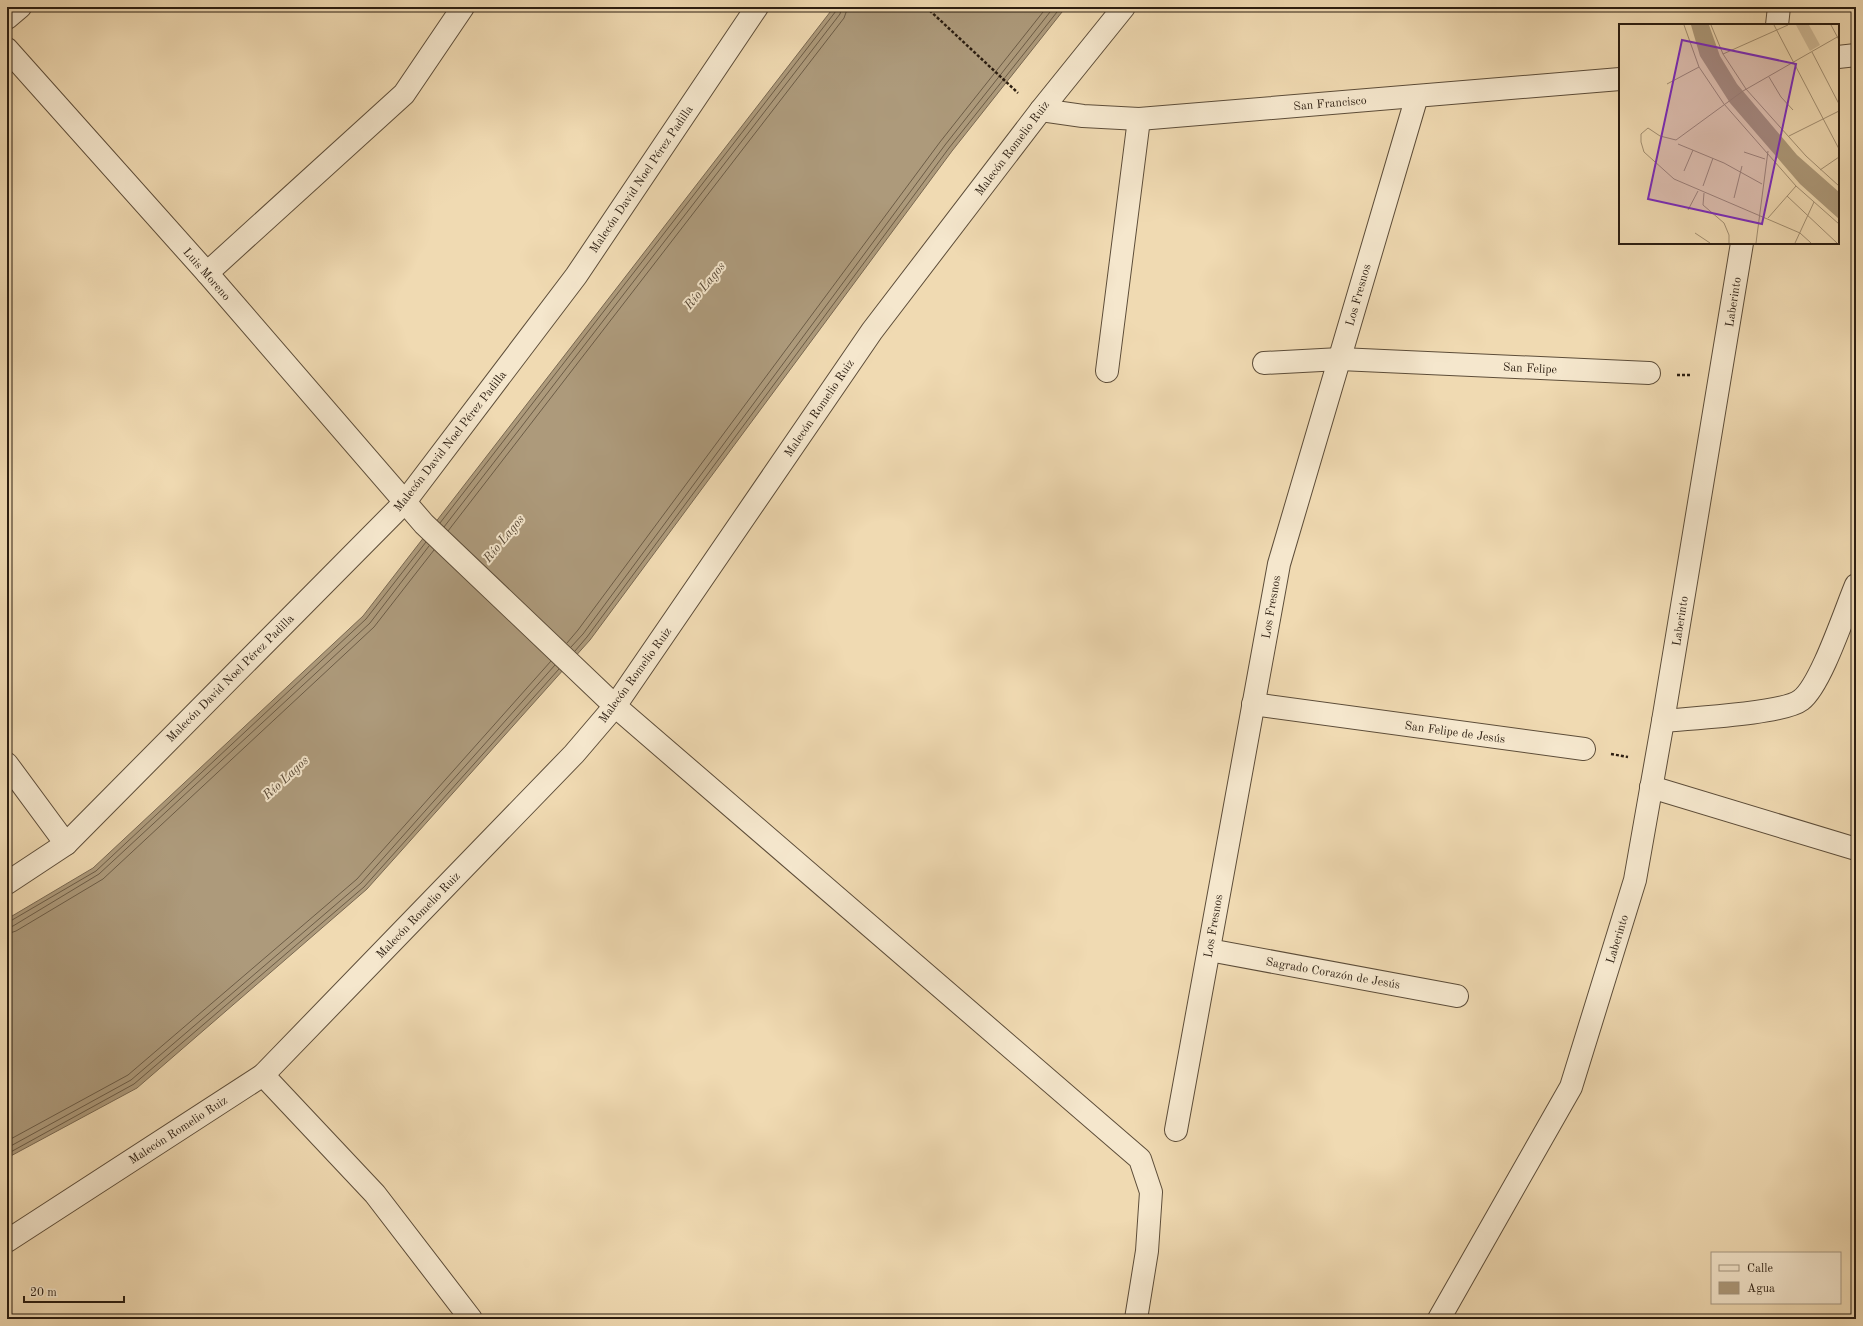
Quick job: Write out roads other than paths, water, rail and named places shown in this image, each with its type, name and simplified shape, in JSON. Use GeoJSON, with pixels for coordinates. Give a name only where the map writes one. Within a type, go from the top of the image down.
{"type":"FeatureCollection","features":[{"type":"Feature","properties":{"kind":"street"},"geometry":{"type":"LineString","coordinates":[[7,18],[20,7]]}},
{"type":"Feature","properties":{"kind":"street"},"geometry":{"type":"LineString","coordinates":[[207,273],[404,94],[463,7]]}},
{"type":"Feature","properties":{"kind":"street","name":"Malecón David Noel Pérez Padilla"},"geometry":{"type":"LineString","coordinates":[[7,883],[66,844],[404,503],[576,276],[756,7]]}},
{"type":"Feature","properties":{"kind":"street","name":"Malecón Romelio Ruiz"},"geometry":{"type":"LineString","coordinates":[[7,1241],[263,1075],[574,754],[615,706],[872,331],[1041,110],[1124,7]]}},
{"type":"Feature","properties":{"kind":"street"},"geometry":{"type":"LineString","coordinates":[[1777,24],[1779,7]]}},
{"type":"Feature","properties":{"kind":"street","name":"Luis Moreno"},"geometry":{"type":"LineString","coordinates":[[7,49],[207,273],[404,503],[424,524],[615,706],[1140,1159],[1151,1192],[1147,1251],[1136,1319]]}},
{"type":"Feature","properties":{"kind":"street"},"geometry":{"type":"LineString","coordinates":[[1839,57],[1856,55]]}},
{"type":"Feature","properties":{"kind":"street","name":"San Francisco"},"geometry":{"type":"LineString","coordinates":[[1041,110],[1083,116],[1139,119],[1619,79]]}},
{"type":"Feature","properties":{"kind":"street","name":"Los Fresnos"},"geometry":{"type":"LineString","coordinates":[[1176,1130],[1279,564],[1417,96]]}},
{"type":"Feature","properties":{"kind":"street"},"geometry":{"type":"LineString","coordinates":[[1107,371],[1139,119]]}},
{"type":"Feature","properties":{"kind":"street","name":"Laberinto"},"geometry":{"type":"LineString","coordinates":[[1439,1319],[1571,1087],[1635,880],[1656,763],[1742,244]]}},
{"type":"Feature","properties":{"kind":"street","name":"San Felipe"},"geometry":{"type":"LineString","coordinates":[[1264,363],[1340,359],[1649,373]]}},
{"type":"Feature","properties":{"kind":"street"},"geometry":{"type":"LineString","coordinates":[[1663,721],[1779,709],[1801,700],[1818,679],[1856,585]]}},
{"type":"Feature","properties":{"kind":"street","name":"San Felipe de Jesús"},"geometry":{"type":"LineString","coordinates":[[1253,704],[1584,749]]}},
{"type":"Feature","properties":{"kind":"street"},"geometry":{"type":"LineString","coordinates":[[7,764],[66,844]]}},
{"type":"Feature","properties":{"kind":"street"},"geometry":{"type":"LineString","coordinates":[[1651,788],[1856,850]]}},
{"type":"Feature","properties":{"kind":"street","name":"Sagrado Corazón de Jesús"},"geometry":{"type":"LineString","coordinates":[[1209,950],[1458,996]]}},
{"type":"Feature","properties":{"kind":"street"},"geometry":{"type":"LineString","coordinates":[[263,1075],[375,1194],[471,1319]]}},
{"type":"Feature","properties":{"kind":"water","name":"Río Lagos"},"geometry":{"type":"Polygon","coordinates":[[[834,7],[1066,7],[952,151],[590,640],[367,889],[137,1088],[7,1158],[7,919],[93,868],[363,616],[834,7]]]}}]}
